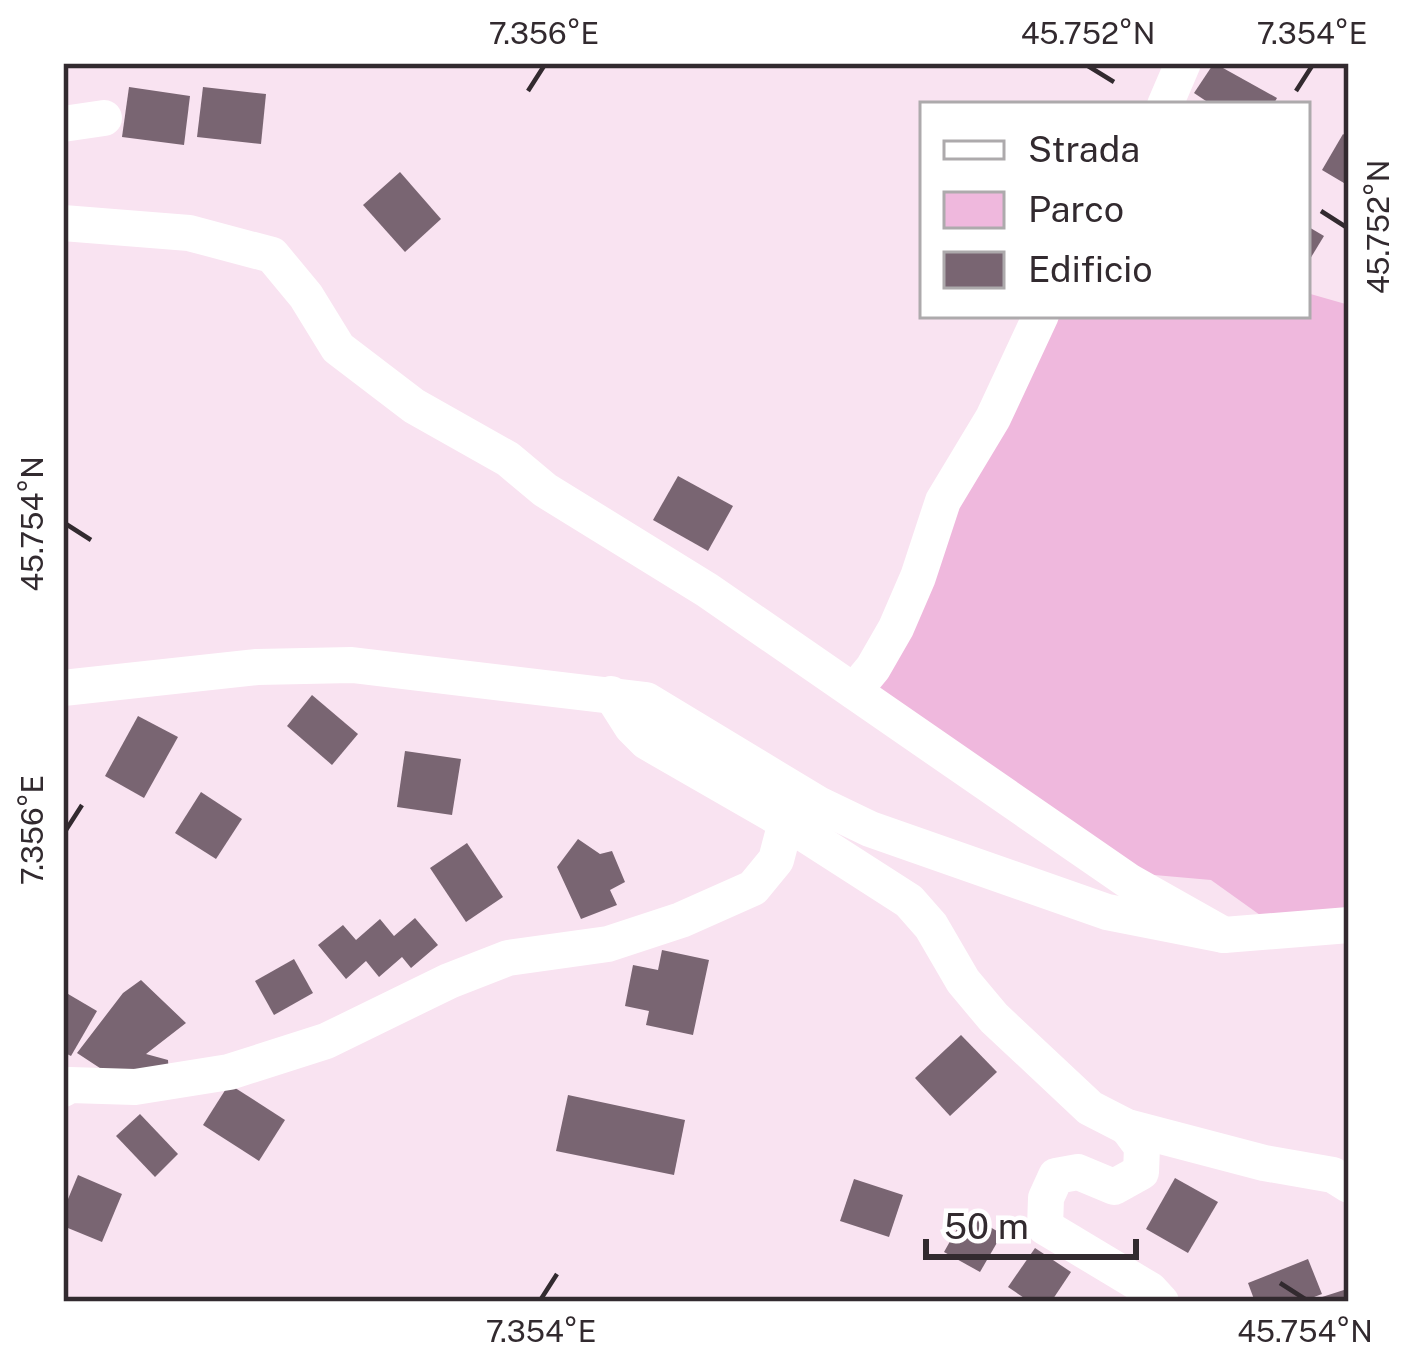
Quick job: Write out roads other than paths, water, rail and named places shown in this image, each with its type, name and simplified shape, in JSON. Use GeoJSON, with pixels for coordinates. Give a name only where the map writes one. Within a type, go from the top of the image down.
{"type":"FeatureCollection","features":[{"type":"Feature","properties":{"kind":"street"},"geometry":{"type":"LineString","coordinates":[[1167,102],[1183,63]]}},
{"type":"Feature","properties":{"kind":"street"},"geometry":{"type":"LineString","coordinates":[[63,124],[104,118]]}},
{"type":"Feature","properties":{"kind":"street"},"geometry":{"type":"LineString","coordinates":[[63,223],[189,233],[272,255],[306,296],[338,348],[414,406],[508,459],[545,490],[707,590],[1130,882],[1224,935]]}},
{"type":"Feature","properties":{"kind":"street"},"geometry":{"type":"LineString","coordinates":[[854,691],[896,628],[943,501],[993,418],[1040,318]]}},
{"type":"Feature","properties":{"kind":"street"},"geometry":{"type":"LineString","coordinates":[[63,688],[257,667],[352,664],[646,700],[818,804],[870,829],[1108,913],[1224,935],[1349,925]]}},
{"type":"Feature","properties":{"kind":"street"},"geometry":{"type":"LineString","coordinates":[[611,694],[647,742],[786,822],[909,901],[994,1018],[1090,1108],[1127,1127],[1264,1163],[1333,1175],[1349,1185]]}},
{"type":"Feature","properties":{"kind":"street"},"geometry":{"type":"LineString","coordinates":[[63,1089],[70,1085],[135,1087],[229,1072],[326,1041],[508,958],[608,944],[681,920],[754,888],[776,860],[786,822]]}},
{"type":"Feature","properties":{"kind":"street"},"geometry":{"type":"LineString","coordinates":[[1127,1127],[1142,1147],[1141,1172],[1114,1187],[1078,1172],[1056,1176],[1046,1198],[1046,1227],[1150,1290],[1161,1302]]}}]}
